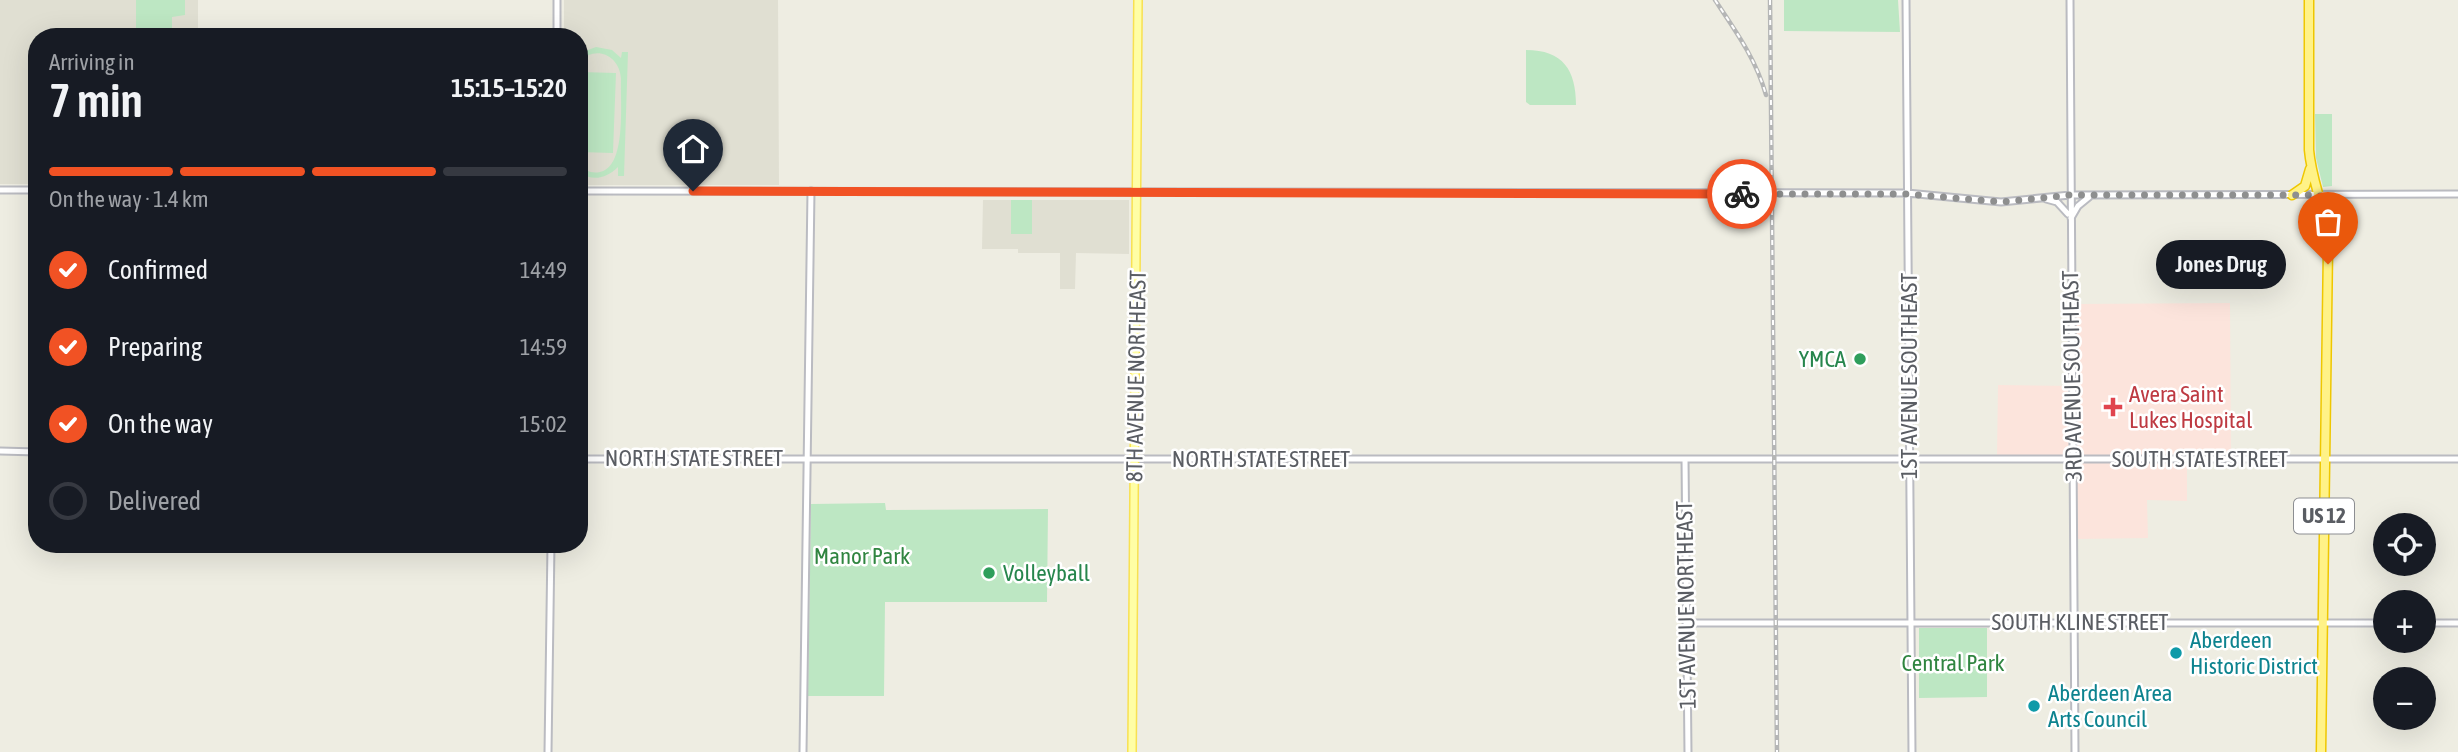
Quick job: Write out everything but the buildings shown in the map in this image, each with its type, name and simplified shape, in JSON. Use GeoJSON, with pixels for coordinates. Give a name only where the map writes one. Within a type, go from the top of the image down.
{"type":"FeatureCollection","features":[{"type":"Feature","properties":{"kind":"highway","name":"US 12"},"geometry":{"type":"LineString","coordinates":[[2309,0],[2310,166],[2325,215],[2328,246],[2321,752]]}},
{"type":"Feature","properties":{"kind":"highway"},"geometry":{"type":"LineString","coordinates":[[2292,195],[2305,186],[2310,166]]}},
{"type":"Feature","properties":{"kind":"main road","name":"8TH AVENUE NORTHEAST"},"geometry":{"type":"LineString","coordinates":[[1132,752],[1138,0]]}},
{"type":"Feature","properties":{"kind":"street"},"geometry":{"type":"LineString","coordinates":[[557,0],[557,28]]}},
{"type":"Feature","properties":{"kind":"street","name":"1ST AVENUE SOUTHEAST"},"geometry":{"type":"LineString","coordinates":[[1906,0],[1912,752]]}},
{"type":"Feature","properties":{"kind":"street","name":"3RD AVENUE SOUTHEAST"},"geometry":{"type":"LineString","coordinates":[[2070,0],[2075,752]]}},
{"type":"Feature","properties":{"kind":"street"},"geometry":{"type":"LineString","coordinates":[[0,190],[28,190]]}},
{"type":"Feature","properties":{"kind":"street"},"geometry":{"type":"LineString","coordinates":[[588,191],[1908,194],[1990,201],[2070,195],[2458,194]]}},
{"type":"Feature","properties":{"kind":"street"},"geometry":{"type":"LineString","coordinates":[[803,752],[811,191]]}},
{"type":"Feature","properties":{"kind":"street"},"geometry":{"type":"LineString","coordinates":[[2070,221],[2078,206],[2092,195]]}},
{"type":"Feature","properties":{"kind":"street"},"geometry":{"type":"LineString","coordinates":[[2042,198],[2057,202],[2063,207],[2070,221]]}},
{"type":"Feature","properties":{"kind":"street"},"geometry":{"type":"LineString","coordinates":[[0,451],[28,452]]}},
{"type":"Feature","properties":{"kind":"street","name":"NORTH STATE STREET"},"geometry":{"type":"LineString","coordinates":[[588,458],[1774,458]]}},
{"type":"Feature","properties":{"kind":"street","name":"SOUTH STATE STREET"},"geometry":{"type":"LineString","coordinates":[[1774,458],[2458,459]]}},
{"type":"Feature","properties":{"kind":"street","name":"1ST AVENUE NORTHEAST"},"geometry":{"type":"LineString","coordinates":[[1685,459],[1688,752]]}},
{"type":"Feature","properties":{"kind":"street"},"geometry":{"type":"LineString","coordinates":[[548,752],[551,553]]}},
{"type":"Feature","properties":{"kind":"street","name":"SOUTH KLINE STREET"},"geometry":{"type":"LineString","coordinates":[[1686,623],[2373,623]]}},
{"type":"Feature","properties":{"kind":"street"},"geometry":{"type":"LineString","coordinates":[[2436,623],[2458,623]]}},
{"type":"Feature","properties":{"kind":"shaded area"},"geometry":{"type":"Polygon","coordinates":[[[0,0],[198,0],[198,28],[28,28],[28,184],[0,184],[0,0]]]}},
{"type":"Feature","properties":{"kind":"shaded area"},"geometry":{"type":"Polygon","coordinates":[[[564,0],[778,0],[779,185],[588,185],[588,28],[564,28],[564,0]]]}},
{"type":"Feature","properties":{"kind":"shaded area"},"geometry":{"type":"Polygon","coordinates":[[[983,200],[1129,200],[1129,254],[1076,253],[1075,289],[1060,289],[1060,253],[1018,253],[1018,249],[982,249],[983,200]]]}},
{"type":"Feature","properties":{"kind":"shaded area","name":"Avera Saint Lukes Hospital"},"geometry":{"type":"Polygon","coordinates":[[[2230,303],[2231,456],[2187,456],[2187,501],[2147,500],[2148,538],[2075,539],[2074,460],[1997,457],[1998,385],[2075,386],[2076,304],[2230,303]]]}},
{"type":"Feature","properties":{"kind":"green space"},"geometry":{"type":"Polygon","coordinates":[[[136,0],[185,0],[185,15],[172,17],[172,28],[136,28],[136,0]]]}},
{"type":"Feature","properties":{"kind":"green space"},"geometry":{"type":"Polygon","coordinates":[[[1784,0],[1898,0],[1900,32],[1784,31],[1784,0]]]}},
{"type":"Feature","properties":{"kind":"green space"},"geometry":{"type":"Polygon","coordinates":[[[596,47],[612,50],[621,58],[622,52],[628,52],[624,176],[618,176],[618,167],[599,178],[588,177],[588,170],[600,172],[609,167],[615,158],[620,132],[621,79],[620,71],[612,59],[599,53],[588,56],[588,50],[596,47]]]}},
{"type":"Feature","properties":{"kind":"green space"},"geometry":{"type":"Polygon","coordinates":[[[1526,50],[1549,54],[1565,64],[1573,82],[1576,105],[1530,105],[1526,102],[1526,50]]]}},
{"type":"Feature","properties":{"kind":"green space"},"geometry":{"type":"Polygon","coordinates":[[[588,72],[616,73],[613,153],[588,152],[588,72]]]}},
{"type":"Feature","properties":{"kind":"green space"},"geometry":{"type":"Polygon","coordinates":[[[2315,114],[2332,114],[2332,186],[2323,187],[2316,158],[2315,114]]]}},
{"type":"Feature","properties":{"kind":"green space"},"geometry":{"type":"Polygon","coordinates":[[[1011,200],[1032,200],[1032,234],[1011,234],[1011,200]]]}},
{"type":"Feature","properties":{"kind":"green space","name":"Manor Park"},"geometry":{"type":"Polygon","coordinates":[[[885,503],[886,510],[1048,509],[1047,602],[885,602],[884,696],[808,696],[811,504],[885,503]]]}},
{"type":"Feature","properties":{"kind":"green space","name":"Central Park"},"geometry":{"type":"Polygon","coordinates":[[[1919,628],[1987,628],[1987,697],[1919,698],[1919,628]]]}},
{"type":"Feature","properties":{"kind":"railway"},"geometry":{"type":"LineString","coordinates":[[1715,0],[1751,57],[1766,95]]}},
{"type":"Feature","properties":{"kind":"railway"},"geometry":{"type":"LineString","coordinates":[[1770,0],[1777,752]]}},
{"type":"Feature","properties":{"kind":"way so far"},"geometry":{"type":"LineString","coordinates":[[1742,194],[1929,194],[2001,202],[2070,195],[2320,195],[2328,231],[2328,264]]}},
{"type":"Feature","properties":{"kind":"place","name":"Jones Drug"},"geometry":{"type":"Point","coordinates":[2328,264]}},
{"type":"Feature","properties":{"kind":"place","name":"YMCA"},"geometry":{"type":"Point","coordinates":[1860,359]}},
{"type":"Feature","properties":{"kind":"place","name":"Avera Saint Lukes Hospital"},"geometry":{"type":"Point","coordinates":[2113,407]}},
{"type":"Feature","properties":{"kind":"place","name":"Volleyball"},"geometry":{"type":"Point","coordinates":[989,573]}},
{"type":"Feature","properties":{"kind":"place","name":"Aberdeen Historic District"},"geometry":{"type":"Point","coordinates":[2176,653]}},
{"type":"Feature","properties":{"kind":"place","name":"Aberdeen Area Arts Council"},"geometry":{"type":"Point","coordinates":[2034,706]}},
{"type":"Feature","properties":{"kind":"route"},"geometry":{"type":"LineString","coordinates":[[693,191],[1742,194]]}}]}
